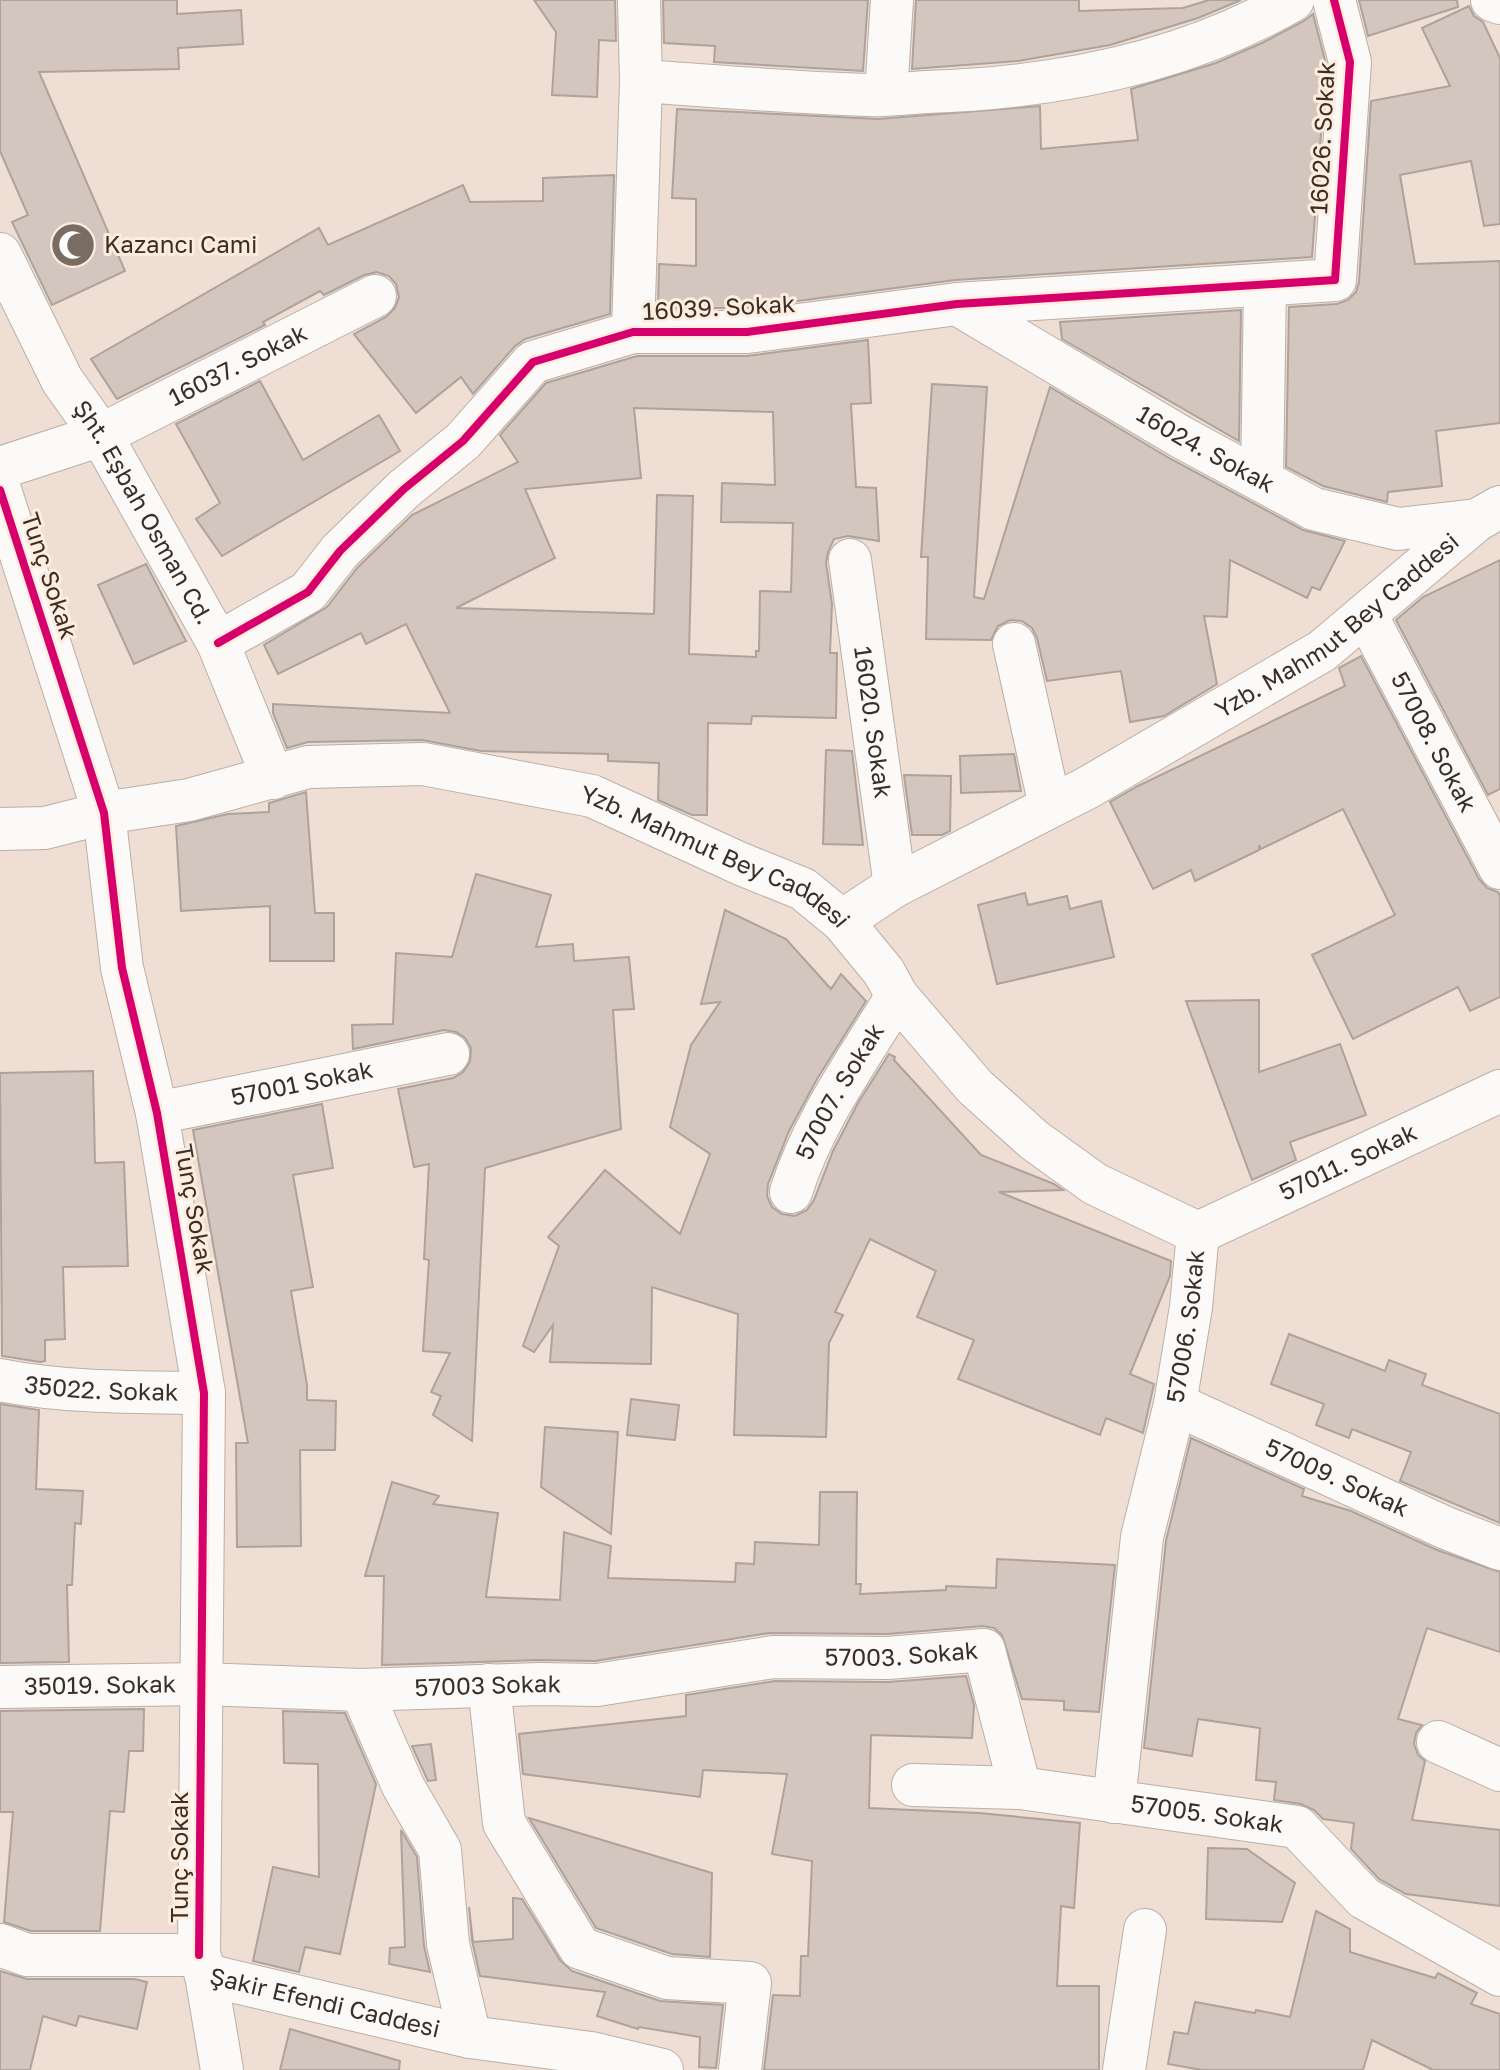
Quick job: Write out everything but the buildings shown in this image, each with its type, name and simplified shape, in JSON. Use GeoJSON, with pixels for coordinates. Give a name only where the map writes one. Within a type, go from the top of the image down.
{"type":"FeatureCollection","features":[{"type":"Feature","properties":{"kind":"street"},"geometry":{"type":"LineString","coordinates":[[633,332],[641,81],[639,0]]}},
{"type":"Feature","properties":{"kind":"street"},"geometry":{"type":"LineString","coordinates":[[886,94],[892,0]]}},
{"type":"Feature","properties":{"kind":"street"},"geometry":{"type":"LineString","coordinates":[[641,81],[886,94],[988,90],[1052,82],[1135,63],[1253,23],[1293,0]]}},
{"type":"Feature","properties":{"kind":"street","name":"16026. Sokak"},"geometry":{"type":"LineString","coordinates":[[1334,0],[1350,62],[1335,280]]}},
{"type":"Feature","properties":{"kind":"street"},"geometry":{"type":"LineString","coordinates":[[1492,0],[1500,3]]}},
{"type":"Feature","properties":{"kind":"street","name":"Şht. Eşbah Osman Cd."},"geometry":{"type":"LineString","coordinates":[[0,254],[62,380],[101,435],[218,643],[273,778]]}},
{"type":"Feature","properties":{"kind":"street","name":"16039. Sokak"},"geometry":{"type":"LineString","coordinates":[[218,643],[308,592],[340,551],[404,489],[463,441],[533,362],[633,332],[747,332],[957,304],[1335,280]]}},
{"type":"Feature","properties":{"kind":"street"},"geometry":{"type":"LineString","coordinates":[[1262,479],[1265,286]]}},
{"type":"Feature","properties":{"kind":"street","name":"16037. Sokak"},"geometry":{"type":"LineString","coordinates":[[0,468],[101,435],[375,296]]}},
{"type":"Feature","properties":{"kind":"street","name":"16024. Sokak"},"geometry":{"type":"LineString","coordinates":[[957,304],[1181,437],[1314,509],[1398,529],[1488,514]]}},
{"type":"Feature","properties":{"kind":"street","name":"Tunç Sokak"},"geometry":{"type":"LineString","coordinates":[[0,490],[104,813],[122,968],[157,1113],[204,1393],[201,1684],[203,1965],[222,2070]]}},
{"type":"Feature","properties":{"kind":"street","name":"Yzb. Mahmut Bey Caddesi"},"geometry":{"type":"LineString","coordinates":[[0,829],[45,828],[104,813],[189,800],[308,767],[423,764],[592,796],[803,889],[842,921],[895,886],[1087,788],[1322,651],[1488,514]]}},
{"type":"Feature","properties":{"kind":"street","name":"16020. Sokak"},"geometry":{"type":"LineString","coordinates":[[850,560],[895,886]]}},
{"type":"Feature","properties":{"kind":"street","name":"57008. Sokak"},"geometry":{"type":"LineString","coordinates":[[1366,615],[1500,868]]}},
{"type":"Feature","properties":{"kind":"street"},"geometry":{"type":"LineString","coordinates":[[1014,644],[1050,806]]}},
{"type":"Feature","properties":{"kind":"street","name":"57006. Sokak"},"geometry":{"type":"LineString","coordinates":[[842,921],[884,972],[897,996],[975,1087],[1034,1140],[1095,1184],[1198,1233],[1191,1307],[1175,1404],[1142,1537],[1114,1802]]}},
{"type":"Feature","properties":{"kind":"street","name":"57007. Sokak"},"geometry":{"type":"LineString","coordinates":[[791,1192],[801,1160],[817,1127],[897,996]]}},
{"type":"Feature","properties":{"kind":"street","name":"57001 Sokak"},"geometry":{"type":"LineString","coordinates":[[157,1113],[448,1054]]}},
{"type":"Feature","properties":{"kind":"street","name":"57011. Sokak"},"geometry":{"type":"LineString","coordinates":[[1198,1233],[1500,1091]]}},
{"type":"Feature","properties":{"kind":"street","name":"35022. Sokak"},"geometry":{"type":"LineString","coordinates":[[0,1380],[25,1385],[131,1392],[204,1393]]}},
{"type":"Feature","properties":{"kind":"street","name":"57009. Sokak"},"geometry":{"type":"LineString","coordinates":[[1175,1404],[1432,1522],[1500,1549]]}},
{"type":"Feature","properties":{"kind":"street","name":"57003. Sokak"},"geometry":{"type":"LineString","coordinates":[[773,1657],[888,1658],[984,1650],[1020,1788]]}},
{"type":"Feature","properties":{"kind":"street","name":"57003 Sokak"},"geometry":{"type":"LineString","coordinates":[[201,1684],[361,1690],[597,1685],[773,1657]]}},
{"type":"Feature","properties":{"kind":"street","name":"35019. Sokak"},"geometry":{"type":"LineString","coordinates":[[0,1687],[201,1684]]}},
{"type":"Feature","properties":{"kind":"street"},"geometry":{"type":"LineString","coordinates":[[489,1685],[504,1823],[580,1948],[667,1978],[750,1983],[740,2070]]}},
{"type":"Feature","properties":{"kind":"street"},"geometry":{"type":"LineString","coordinates":[[361,1690],[403,1786],[440,1850],[448,1944],[470,2037]]}},
{"type":"Feature","properties":{"kind":"street"},"geometry":{"type":"LineString","coordinates":[[1438,1742],[1500,1770]]}},
{"type":"Feature","properties":{"kind":"street","name":"57005. Sokak"},"geometry":{"type":"LineString","coordinates":[[913,1785],[1020,1788],[1297,1827],[1364,1898],[1500,1975]]}},
{"type":"Feature","properties":{"kind":"street"},"geometry":{"type":"LineString","coordinates":[[1124,2070],[1145,1930]]}},
{"type":"Feature","properties":{"kind":"street","name":"Şakir Efendi Caddesi"},"geometry":{"type":"LineString","coordinates":[[0,1945],[27,1955],[203,1965],[470,2037],[591,2053],[662,2070]]}},
{"type":"Feature","properties":{"kind":"cycle path"},"geometry":{"type":"LineString","coordinates":[[218,643],[308,592],[340,551],[404,489],[463,441],[533,362],[633,332],[747,332],[957,304],[1335,280],[1350,62],[1334,0]]}},
{"type":"Feature","properties":{"kind":"cycle path"},"geometry":{"type":"LineString","coordinates":[[0,490],[104,813],[122,968],[157,1113],[204,1393],[199,1955]]}},
{"type":"Feature","properties":{"kind":"place","name":"Kazancı Cami"},"geometry":{"type":"Point","coordinates":[73,245]}}]}
